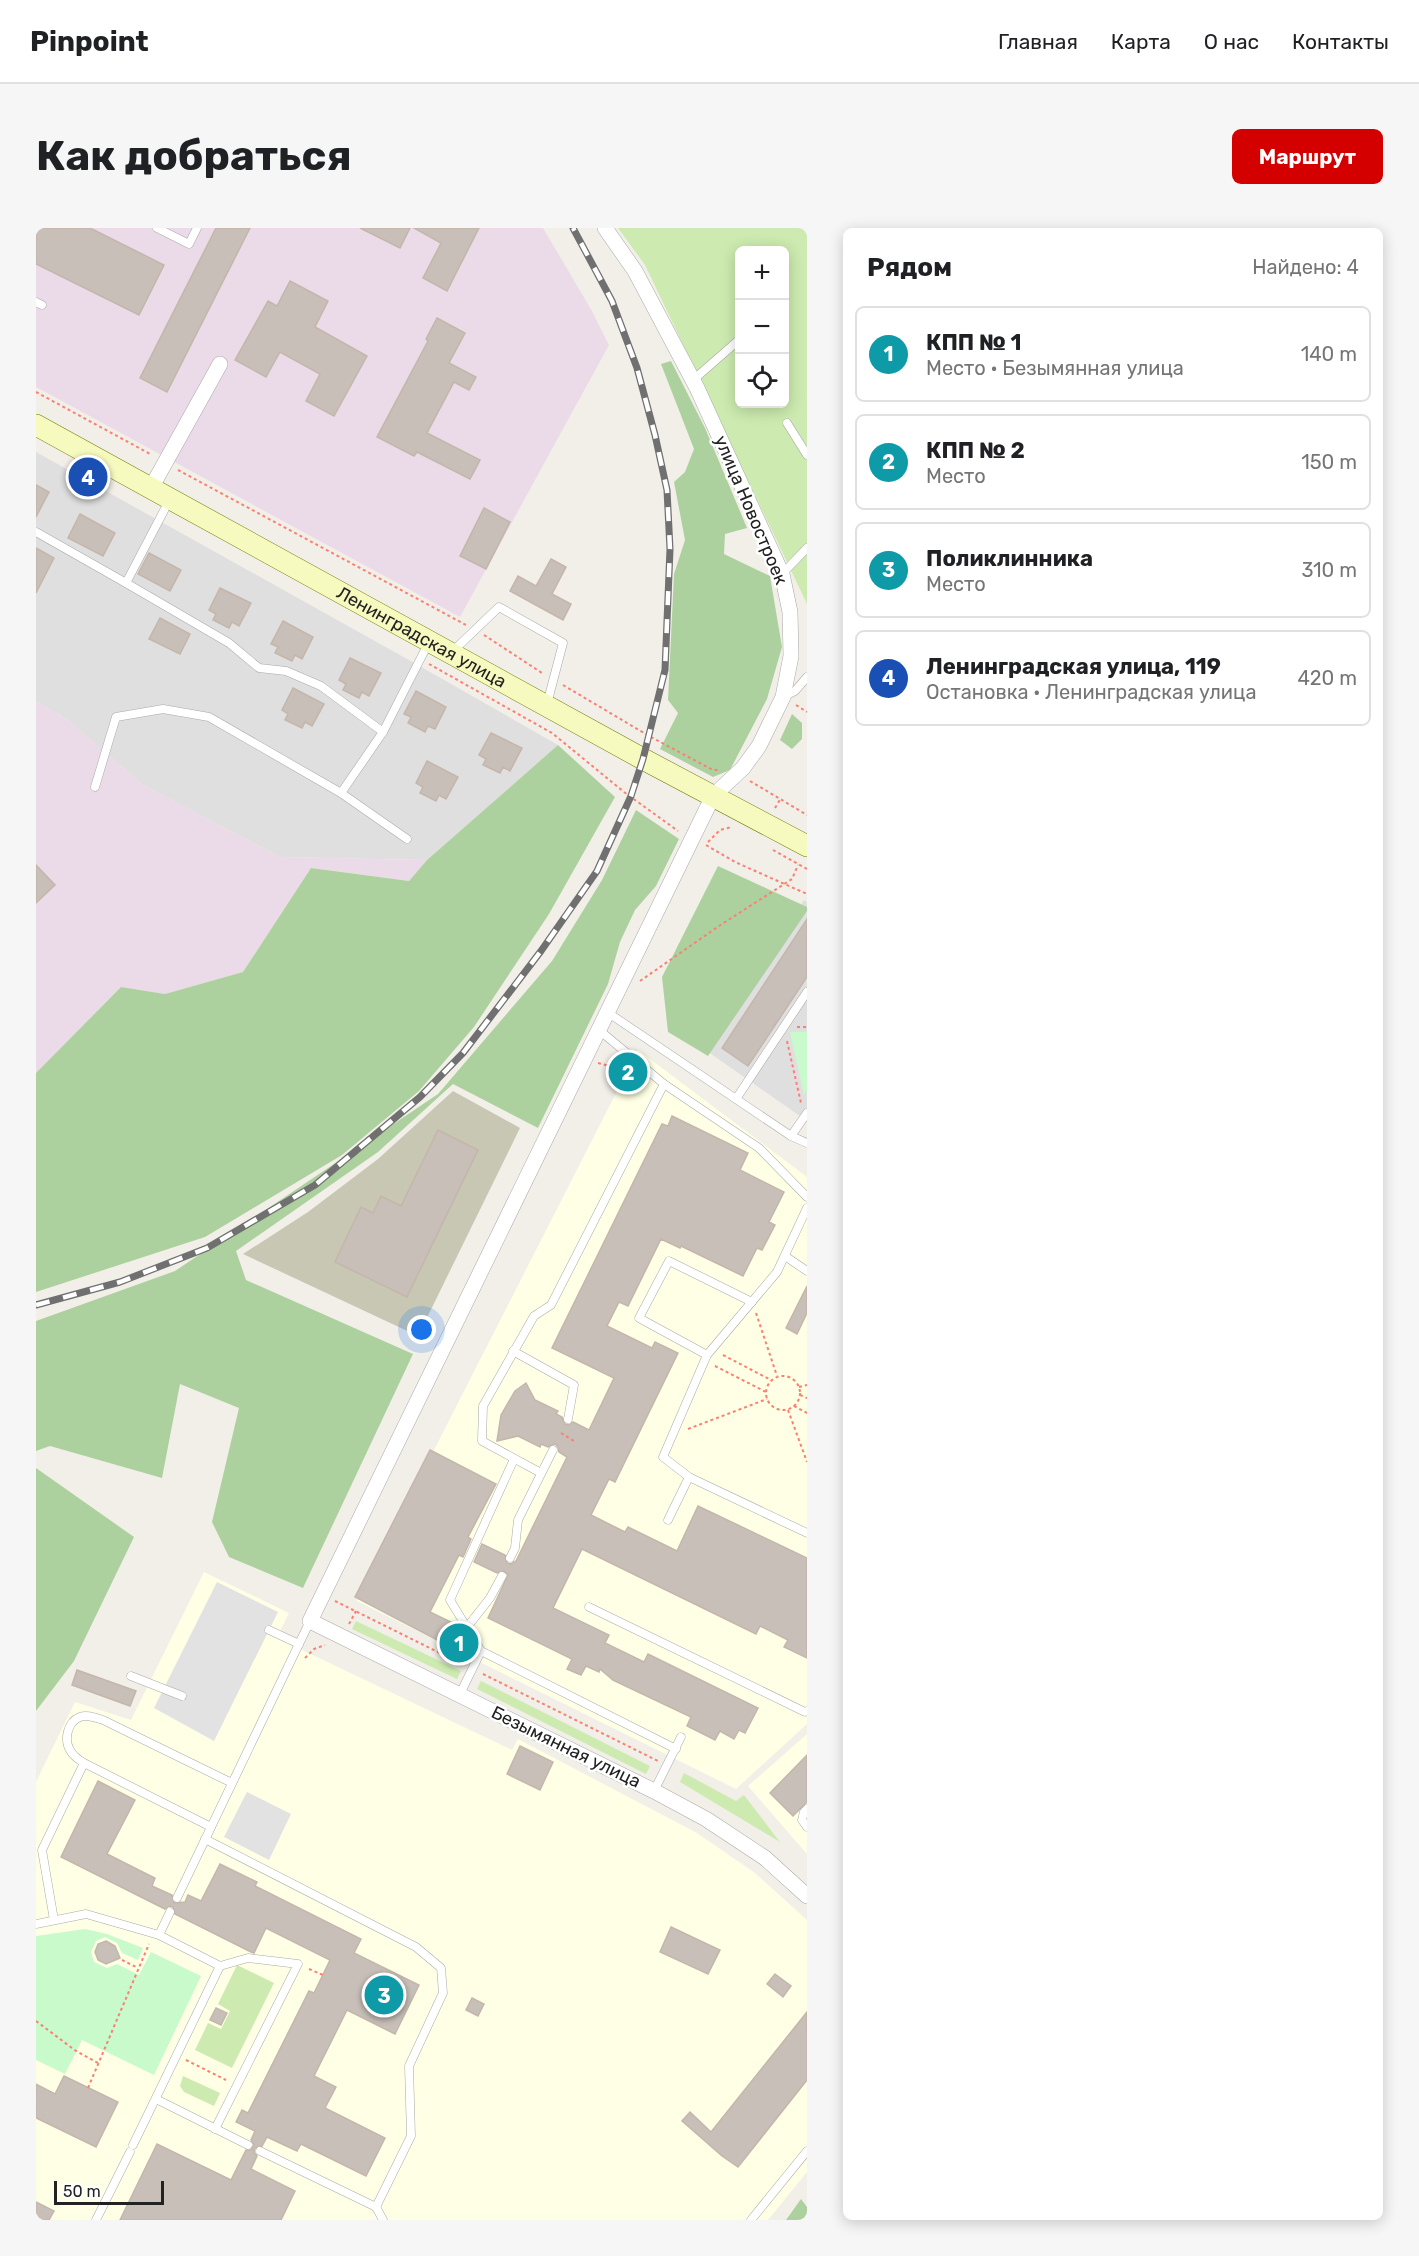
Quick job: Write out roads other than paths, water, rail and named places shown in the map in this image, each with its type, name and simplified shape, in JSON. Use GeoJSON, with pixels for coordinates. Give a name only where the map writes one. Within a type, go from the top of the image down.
{"type":"FeatureCollection","features":[{"type":"Feature","properties":{"kind":"main road","name":"Ленинградская улица"},"geometry":{"type":"LineString","coordinates":[[36,425],[171,498],[424,650],[450,653],[713,796],[803,856]]}},
{"type":"Feature","properties":{"kind":"street","name":"улица Новостроек"},"geometry":{"type":"LineString","coordinates":[[605,228],[634,271],[693,380],[782,574],[790,612],[791,656],[783,697],[759,746],[743,768],[713,796]]}},
{"type":"Feature","properties":{"kind":"street"},"geometry":{"type":"LineString","coordinates":[[151,488],[220,364]]}},
{"type":"Feature","properties":{"kind":"street"},"geometry":{"type":"LineString","coordinates":[[310,1621],[713,796]]}},
{"type":"Feature","properties":{"kind":"street","name":"Безымянная улица"},"geometry":{"type":"LineString","coordinates":[[310,1621],[706,1819],[765,1858],[807,1896]]}},
{"type":"Feature","properties":{"kind":"lane"},"geometry":{"type":"LineString","coordinates":[[157,228],[189,244],[197,228]]}},
{"type":"Feature","properties":{"kind":"lane"},"geometry":{"type":"LineString","coordinates":[[693,380],[735,343]]}},
{"type":"Feature","properties":{"kind":"lane"},"geometry":{"type":"LineString","coordinates":[[787,423],[807,455]]}},
{"type":"Feature","properties":{"kind":"lane"},"geometry":{"type":"LineString","coordinates":[[126,583],[171,498]]}},
{"type":"Feature","properties":{"kind":"lane"},"geometry":{"type":"LineString","coordinates":[[36,532],[229,643],[259,668],[286,671],[321,686],[382,732]]}},
{"type":"Feature","properties":{"kind":"lane"},"geometry":{"type":"LineString","coordinates":[[782,574],[807,548]]}},
{"type":"Feature","properties":{"kind":"lane"},"geometry":{"type":"LineString","coordinates":[[450,653],[499,607],[563,643],[547,706]]}},
{"type":"Feature","properties":{"kind":"lane"},"geometry":{"type":"LineString","coordinates":[[340,793],[382,732],[424,650]]}},
{"type":"Feature","properties":{"kind":"lane"},"geometry":{"type":"LineString","coordinates":[[783,697],[795,691],[807,677]]}},
{"type":"Feature","properties":{"kind":"lane"},"geometry":{"type":"LineString","coordinates":[[95,787],[116,717],[163,709],[209,717],[340,793],[407,839]]}},
{"type":"Feature","properties":{"kind":"lane"},"geometry":{"type":"LineString","coordinates":[[736,1099],[807,992]]}},
{"type":"Feature","properties":{"kind":"lane"},"geometry":{"type":"LineString","coordinates":[[607,1012],[791,1136],[807,1143]]}},
{"type":"Feature","properties":{"kind":"lane"},"geometry":{"type":"LineString","coordinates":[[599,1030],[664,1084],[759,1148],[807,1197]]}},
{"type":"Feature","properties":{"kind":"lane"},"geometry":{"type":"LineString","coordinates":[[541,1473],[482,1441],[483,1406],[534,1316],[551,1305],[664,1084]]}},
{"type":"Feature","properties":{"kind":"lane"},"geometry":{"type":"LineString","coordinates":[[791,1136],[806,1115]]}},
{"type":"Feature","properties":{"kind":"lane"},"geometry":{"type":"LineString","coordinates":[[807,1208],[777,1272],[708,1355],[663,1457],[689,1477],[807,1533]]}},
{"type":"Feature","properties":{"kind":"lane"},"geometry":{"type":"LineString","coordinates":[[785,1256],[807,1271]]}},
{"type":"Feature","properties":{"kind":"lane"},"geometry":{"type":"LineString","coordinates":[[708,1355],[639,1318],[669,1261],[752,1302]]}},
{"type":"Feature","properties":{"kind":"lane"},"geometry":{"type":"LineString","coordinates":[[513,1351],[574,1385],[568,1419]]}},
{"type":"Feature","properties":{"kind":"lane"},"geometry":{"type":"LineString","coordinates":[[510,1558],[515,1548],[519,1520],[553,1450]]}},
{"type":"Feature","properties":{"kind":"lane"},"geometry":{"type":"LineString","coordinates":[[514,1459],[450,1600],[468,1626],[481,1651],[676,1749]]}},
{"type":"Feature","properties":{"kind":"lane"},"geometry":{"type":"LineString","coordinates":[[668,1520],[689,1477]]}},
{"type":"Feature","properties":{"kind":"lane"},"geometry":{"type":"LineString","coordinates":[[468,1626],[490,1598],[502,1576]]}},
{"type":"Feature","properties":{"kind":"lane"},"geometry":{"type":"LineString","coordinates":[[589,1607],[807,1711]]}},
{"type":"Feature","properties":{"kind":"lane"},"geometry":{"type":"LineString","coordinates":[[177,1898],[310,1621]]}},
{"type":"Feature","properties":{"kind":"lane"},"geometry":{"type":"LineString","coordinates":[[269,1630],[299,1644]]}},
{"type":"Feature","properties":{"kind":"lane"},"geometry":{"type":"LineString","coordinates":[[460,1694],[481,1651]]}},
{"type":"Feature","properties":{"kind":"lane"},"geometry":{"type":"LineString","coordinates":[[131,1676],[182,1696]]}},
{"type":"Feature","properties":{"kind":"lane"},"geometry":{"type":"LineString","coordinates":[[211,1827],[84,1763],[71,1753],[66,1741],[70,1725],[80,1717],[90,1716],[103,1720],[232,1783]]}},
{"type":"Feature","properties":{"kind":"lane"},"geometry":{"type":"LineString","coordinates":[[654,1791],[681,1737]]}},
{"type":"Feature","properties":{"kind":"lane"},"geometry":{"type":"LineString","coordinates":[[54,1920],[42,1850],[84,1763]]}},
{"type":"Feature","properties":{"kind":"lane"},"geometry":{"type":"LineString","coordinates":[[807,1809],[802,1820],[807,1827]]}},
{"type":"Feature","properties":{"kind":"lane"},"geometry":{"type":"LineString","coordinates":[[205,1839],[416,1947],[441,1968],[443,1993],[409,2066],[411,2136],[375,2207]]}},
{"type":"Feature","properties":{"kind":"lane"},"geometry":{"type":"LineString","coordinates":[[156,1934],[170,1912]]}},
{"type":"Feature","properties":{"kind":"lane"},"geometry":{"type":"LineString","coordinates":[[36,1924],[86,1914],[156,1934],[220,1966],[248,1958],[298,1964],[215,2129]]}},
{"type":"Feature","properties":{"kind":"lane"},"geometry":{"type":"LineString","coordinates":[[96,2220],[220,1966]]}},
{"type":"Feature","properties":{"kind":"lane"},"geometry":{"type":"LineString","coordinates":[[156,2099],[248,2145]]}},
{"type":"Feature","properties":{"kind":"lane"},"geometry":{"type":"LineString","coordinates":[[260,2151],[375,2207],[383,2220]]}},
{"type":"Feature","properties":{"kind":"lane"},"geometry":{"type":"LineString","coordinates":[[751,2220],[807,2151]]}},
{"type":"Feature","properties":{"kind":"railway"},"geometry":{"type":"LineString","coordinates":[[36,1305],[120,1282],[207,1248],[315,1185],[420,1097],[463,1053],[541,951],[597,871],[631,796],[643,759],[665,670],[670,549],[667,490],[637,368],[612,301],[573,228]]}},
{"type":"Feature","properties":{"kind":"place","name":"Ленинградская улица, 119"},"geometry":{"type":"Point","coordinates":[88,477]}},
{"type":"Feature","properties":{"kind":"place","name":"КПП № 2"},"geometry":{"type":"Point","coordinates":[628,1072]}},
{"type":"Feature","properties":{"kind":"place","name":"КПП № 1"},"geometry":{"type":"Point","coordinates":[459,1643]}},
{"type":"Feature","properties":{"kind":"place","name":"Поликлинника"},"geometry":{"type":"Point","coordinates":[384,1995]}}]}
